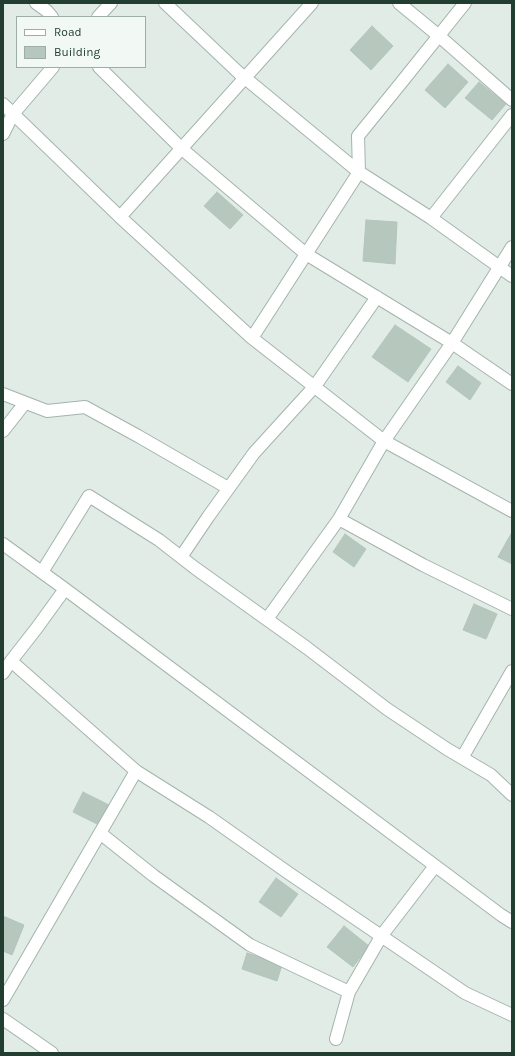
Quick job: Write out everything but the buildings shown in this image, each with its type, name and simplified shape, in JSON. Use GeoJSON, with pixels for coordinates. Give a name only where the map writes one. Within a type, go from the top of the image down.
{"type":"FeatureCollection","features":[{"type":"Feature","properties":{"kind":"street"},"geometry":{"type":"LineString","coordinates":[[36,3],[51,16]]}},
{"type":"Feature","properties":{"kind":"street"},"geometry":{"type":"LineString","coordinates":[[99,16],[112,3]]}},
{"type":"Feature","properties":{"kind":"street"},"geometry":{"type":"LineString","coordinates":[[165,3],[245,78],[359,172],[431,218],[512,276]]}},
{"type":"Feature","properties":{"kind":"street"},"geometry":{"type":"LineString","coordinates":[[120,217],[312,3]]}},
{"type":"Feature","properties":{"kind":"street"},"geometry":{"type":"LineString","coordinates":[[399,3],[512,100]]}},
{"type":"Feature","properties":{"kind":"street"},"geometry":{"type":"LineString","coordinates":[[252,338],[359,172],[358,136],[465,3]]}},
{"type":"Feature","properties":{"kind":"street"},"geometry":{"type":"LineString","coordinates":[[3,134],[13,114],[52,68]]}},
{"type":"Feature","properties":{"kind":"street"},"geometry":{"type":"LineString","coordinates":[[100,68],[182,149],[306,254],[452,343],[512,384]]}},
{"type":"Feature","properties":{"kind":"street"},"geometry":{"type":"LineString","coordinates":[[3,104],[120,217],[252,338],[384,441],[512,511]]}},
{"type":"Feature","properties":{"kind":"street"},"geometry":{"type":"LineString","coordinates":[[431,218],[512,115]]}},
{"type":"Feature","properties":{"kind":"street"},"geometry":{"type":"LineString","coordinates":[[266,619],[339,519],[384,441],[452,343],[512,247]]}},
{"type":"Feature","properties":{"kind":"street"},"geometry":{"type":"LineString","coordinates":[[181,557],[254,453],[315,386],[377,297]]}},
{"type":"Feature","properties":{"kind":"street"},"geometry":{"type":"LineString","coordinates":[[3,394],[47,411],[85,407],[228,488]]}},
{"type":"Feature","properties":{"kind":"street"},"geometry":{"type":"LineString","coordinates":[[3,431],[25,403]]}},
{"type":"Feature","properties":{"kind":"street"},"geometry":{"type":"LineString","coordinates":[[42,572],[89,496],[159,540],[307,648],[387,710],[462,758],[491,774],[512,795]]}},
{"type":"Feature","properties":{"kind":"street"},"geometry":{"type":"LineString","coordinates":[[339,519],[424,565],[512,609]]}},
{"type":"Feature","properties":{"kind":"street"},"geometry":{"type":"LineString","coordinates":[[3,544],[512,922]]}},
{"type":"Feature","properties":{"kind":"street"},"geometry":{"type":"LineString","coordinates":[[3,672],[65,589]]}},
{"type":"Feature","properties":{"kind":"street"},"geometry":{"type":"LineString","coordinates":[[11,660],[136,770],[209,817],[465,993],[512,1016]]}},
{"type":"Feature","properties":{"kind":"street"},"geometry":{"type":"LineString","coordinates":[[462,758],[512,670]]}},
{"type":"Feature","properties":{"kind":"street"},"geometry":{"type":"LineString","coordinates":[[3,1000],[136,770]]}},
{"type":"Feature","properties":{"kind":"street"},"geometry":{"type":"LineString","coordinates":[[100,833],[154,876],[250,945],[350,992]]}},
{"type":"Feature","properties":{"kind":"street"},"geometry":{"type":"LineString","coordinates":[[336,1039],[350,992],[382,935],[435,866]]}},
{"type":"Feature","properties":{"kind":"street"},"geometry":{"type":"LineString","coordinates":[[3,1019],[52,1053]]}}]}
